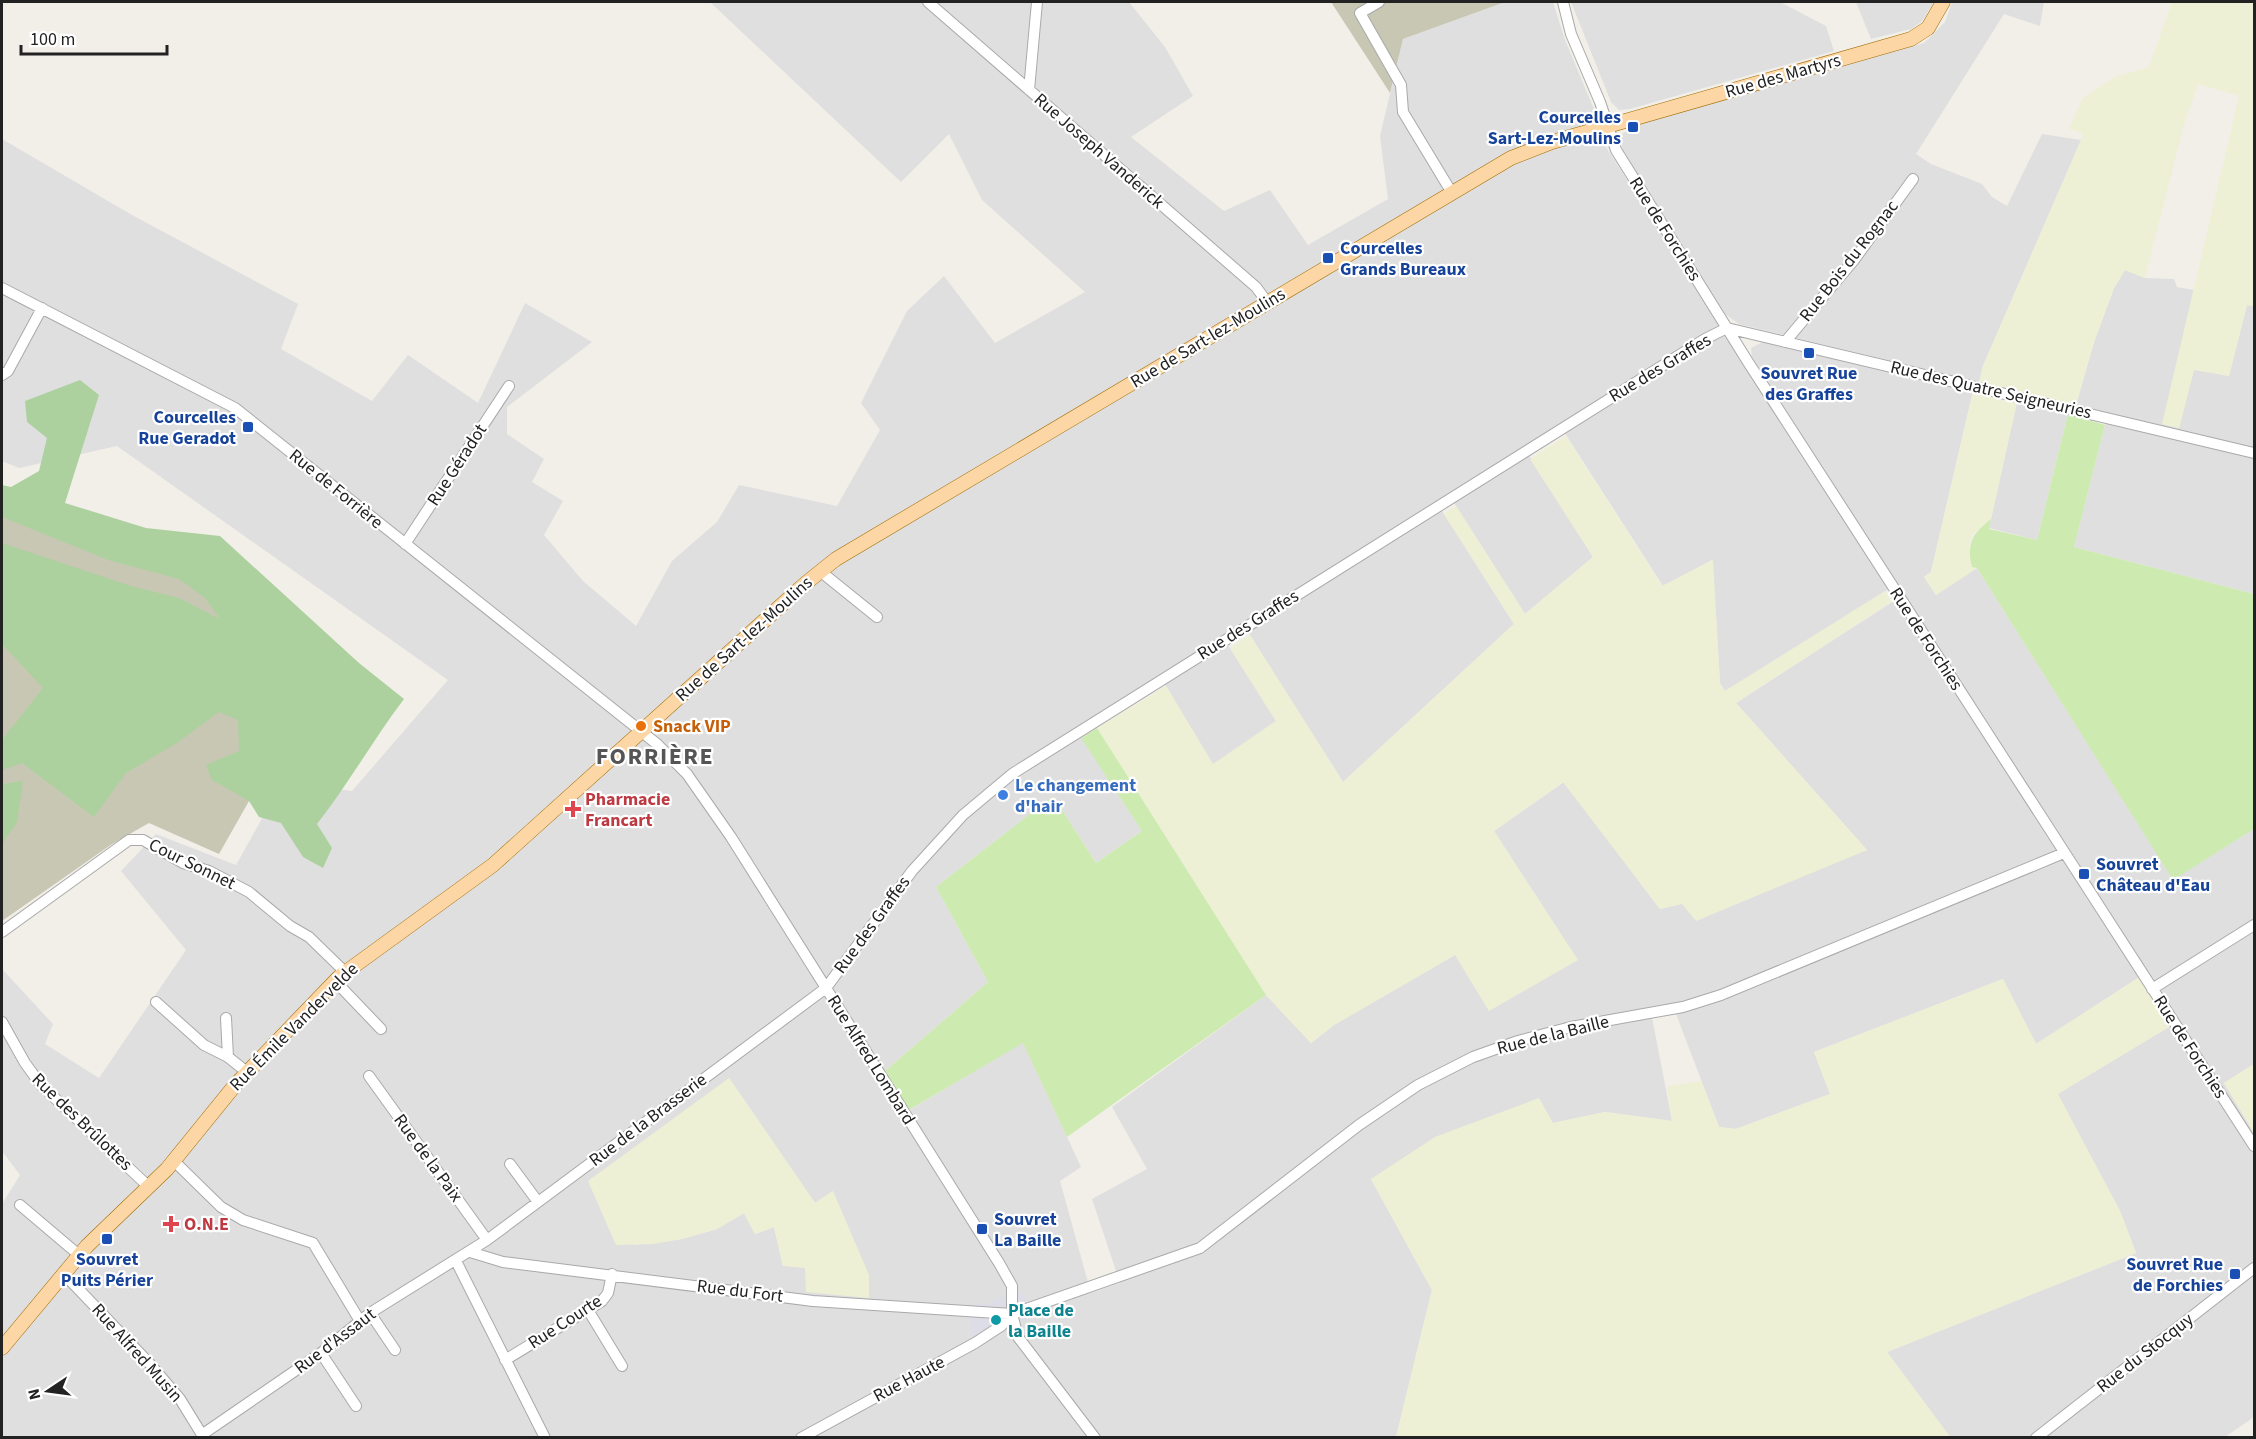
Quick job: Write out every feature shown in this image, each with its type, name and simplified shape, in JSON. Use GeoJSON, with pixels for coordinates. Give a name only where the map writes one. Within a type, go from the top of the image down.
{"type":"FeatureCollection","features":[{"type":"Feature","properties":{"kind":"main road","name":"Rue des Martyrs"},"geometry":{"type":"LineString","coordinates":[[1606,127],[1911,39],[1928,28],[1943,2]]}},
{"type":"Feature","properties":{"kind":"main road","name":"Rue de Sart-lez-Moulins"},"geometry":{"type":"LineString","coordinates":[[642,733],[820,571],[857,546],[1511,158],[1552,142],[1606,127]]}},
{"type":"Feature","properties":{"kind":"main road","name":"Rue Émile Vandervelde"},"geometry":{"type":"LineString","coordinates":[[2,1348],[79,1255],[174,1161],[223,1099],[340,976],[488,869],[642,733]]}},
{"type":"Feature","properties":{"kind":"street","name":"Rue Joseph Vanderick"},"geometry":{"type":"LineString","coordinates":[[928,2],[1256,287],[1267,302]]}},
{"type":"Feature","properties":{"kind":"street"},"geometry":{"type":"LineString","coordinates":[[1029,90],[1037,2]]}},
{"type":"Feature","properties":{"kind":"street"},"geometry":{"type":"LineString","coordinates":[[1379,2],[1360,13],[1401,85],[1403,112],[1452,193]]}},
{"type":"Feature","properties":{"kind":"street","name":"Rue de Forchies"},"geometry":{"type":"LineString","coordinates":[[1563,2],[1571,34],[1600,102],[1606,127],[1616,150],[1727,328],[2254,1146]]}},
{"type":"Feature","properties":{"kind":"street","name":"Rue Bois du Rognac"},"geometry":{"type":"LineString","coordinates":[[1785,342],[1854,260],[1913,179]]}},
{"type":"Feature","properties":{"kind":"street","name":"Rue de Forrière"},"geometry":{"type":"LineString","coordinates":[[2,288],[235,408],[642,733]]}},
{"type":"Feature","properties":{"kind":"street"},"geometry":{"type":"LineString","coordinates":[[2,375],[8,371],[42,308]]}},
{"type":"Feature","properties":{"kind":"street","name":"Rue des Quatre Seigneuries"},"geometry":{"type":"LineString","coordinates":[[1727,328],[2254,453]]}},
{"type":"Feature","properties":{"kind":"street","name":"Rue des Graffes"},"geometry":{"type":"LineString","coordinates":[[826,988],[912,871],[963,815],[1012,774],[1705,339],[1727,328]]}},
{"type":"Feature","properties":{"kind":"street","name":"Rue Géradot"},"geometry":{"type":"LineString","coordinates":[[405,544],[509,386]]}},
{"type":"Feature","properties":{"kind":"street","name":"Rue de Sart-lez-Moulins"},"geometry":{"type":"LineString","coordinates":[[820,571],[877,617]]}},
{"type":"Feature","properties":{"kind":"street","name":"Rue Alfred Lombard"},"geometry":{"type":"LineString","coordinates":[[642,733],[687,774],[707,801],[999,1263],[1012,1286],[1012,1314],[1018,1337],[1095,1437]]}},
{"type":"Feature","properties":{"kind":"street","name":"Cour Sonnet"},"geometry":{"type":"LineString","coordinates":[[2,932],[129,840],[142,840],[183,863],[209,871],[249,892],[290,926],[309,937],[381,1029]]}},
{"type":"Feature","properties":{"kind":"street","name":"Rue de la Baille"},"geometry":{"type":"LineString","coordinates":[[1012,1314],[1200,1248],[1359,1125],[1418,1086],[1473,1057],[1518,1041],[1571,1027],[1683,1007],[1720,995],[2064,853]]}},
{"type":"Feature","properties":{"kind":"street"},"geometry":{"type":"LineString","coordinates":[[2152,989],[2254,925]]}},
{"type":"Feature","properties":{"kind":"street","name":"Rue de la Brasserie"},"geometry":{"type":"LineString","coordinates":[[470,1252],[826,988]]}},
{"type":"Feature","properties":{"kind":"street"},"geometry":{"type":"LineString","coordinates":[[156,1002],[204,1045],[228,1057],[248,1072]]}},
{"type":"Feature","properties":{"kind":"street"},"geometry":{"type":"LineString","coordinates":[[226,1018],[228,1057]]}},
{"type":"Feature","properties":{"kind":"street","name":"Rue des Brûlottes"},"geometry":{"type":"LineString","coordinates":[[2,1022],[25,1064],[41,1084],[149,1187]]}},
{"type":"Feature","properties":{"kind":"street","name":"Rue de la Paix"},"geometry":{"type":"LineString","coordinates":[[369,1076],[487,1240]]}},
{"type":"Feature","properties":{"kind":"street"},"geometry":{"type":"LineString","coordinates":[[174,1161],[221,1207],[243,1220],[313,1244],[360,1321]]}},
{"type":"Feature","properties":{"kind":"street"},"geometry":{"type":"LineString","coordinates":[[510,1164],[538,1202]]}},
{"type":"Feature","properties":{"kind":"street"},"geometry":{"type":"LineString","coordinates":[[20,1204],[79,1255]]}},
{"type":"Feature","properties":{"kind":"street","name":"Rue du Fort"},"geometry":{"type":"LineString","coordinates":[[470,1252],[503,1262],[813,1301],[1012,1314]]}},
{"type":"Feature","properties":{"kind":"street","name":"Rue d'Assaut"},"geometry":{"type":"LineString","coordinates":[[204,1436],[321,1353],[370,1314],[470,1252]]}},
{"type":"Feature","properties":{"kind":"street"},"geometry":{"type":"LineString","coordinates":[[456,1261],[545,1437]]}},
{"type":"Feature","properties":{"kind":"street","name":"Rue du Stocquy"},"geometry":{"type":"LineString","coordinates":[[2036,1437],[2254,1268]]}},
{"type":"Feature","properties":{"kind":"street","name":"Rue Alfred Musin"},"geometry":{"type":"LineString","coordinates":[[64,1274],[150,1364],[180,1399],[204,1436]]}},
{"type":"Feature","properties":{"kind":"street","name":"Rue Courte"},"geometry":{"type":"LineString","coordinates":[[506,1360],[588,1310],[608,1293],[612,1274]]}},
{"type":"Feature","properties":{"kind":"street"},"geometry":{"type":"LineString","coordinates":[[588,1310],[622,1366]]}},
{"type":"Feature","properties":{"kind":"street"},"geometry":{"type":"LineString","coordinates":[[370,1314],[395,1350]]}},
{"type":"Feature","properties":{"kind":"street","name":"Rue Haute"},"geometry":{"type":"LineString","coordinates":[[801,1437],[975,1343],[1001,1326],[1012,1314]]}},
{"type":"Feature","properties":{"kind":"street"},"geometry":{"type":"LineString","coordinates":[[321,1353],[356,1406]]}},
{"type":"Feature","properties":{"kind":"shaded area"},"geometry":{"type":"Polygon","coordinates":[[[710,2],[1129,2],[1165,47],[1193,96],[1131,137],[1224,211],[1270,190],[1308,245],[1388,199],[1380,136],[1403,39],[1505,2],[1553,2],[1565,40],[1596,114],[1604,144],[1889,589],[1725,691],[1720,683],[1712,560],[1663,586],[1559,424],[1524,447],[1593,557],[1525,614],[1449,495],[1437,503],[1514,624],[1343,782],[1243,624],[1223,637],[1276,721],[1213,765],[1160,676],[1076,729],[1142,831],[1096,863],[1053,796],[936,887],[988,982],[877,1078],[901,1115],[1023,1042],[1081,1167],[1060,1181],[1091,1293],[1120,1283],[1092,1199],[1147,1169],[1112,1107],[1266,995],[1311,1043],[1334,1025],[1455,955],[1577,960],[1494,831],[1564,782],[1660,909],[1867,850],[1736,703],[1903,595],[1752,357],[1751,348],[1763,342],[1973,391],[1931,572],[1924,577],[1936,595],[1977,568],[2173,879],[2254,829],[2254,1064],[2224,1083],[2254,1133],[2254,1417],[2225,1437],[1950,1437],[1887,1352],[2136,1253],[2120,1211],[2057,1094],[2179,1021],[2147,972],[2036,1044],[2003,979],[1814,1052],[1830,1094],[1736,1129],[1719,1127],[1673,1006],[1651,1012],[1672,1121],[1605,1112],[1553,1123],[1371,1179],[1432,1290],[1396,1437],[2,1437],[2,1204],[20,1175],[2,1151],[2,969],[53,1024],[45,1044],[99,1078],[186,950],[121,871],[156,834],[236,865],[283,781],[352,791],[448,680],[117,446],[19,468],[2,461],[2,139],[132,215],[298,304],[281,349],[372,401],[408,355],[478,403],[525,303],[592,342],[507,407],[507,434],[544,459],[532,482],[563,501],[544,535],[583,581],[636,626],[672,561],[717,522],[739,485],[837,506],[880,430],[861,403],[907,311],[944,276],[995,343],[1085,292],[982,200],[949,134],[901,182],[710,2]],[[729,1078],[634,1245],[682,1239],[717,1229],[744,1213],[755,1234],[774,1227],[783,1266],[833,1191],[815,1203],[729,1078]]]}},
{"type":"Feature","properties":{"kind":"shaded area"},"geometry":{"type":"Polygon","coordinates":[[[1331,2],[1505,2],[1403,39],[1390,93],[1331,2]]]}},
{"type":"Feature","properties":{"kind":"shaded area"},"geometry":{"type":"Polygon","coordinates":[[[1571,2],[1780,2],[1826,26],[1834,51],[1630,109],[1619,110],[1611,102],[1571,2]]]}},
{"type":"Feature","properties":{"kind":"shaded area"},"geometry":{"type":"Polygon","coordinates":[[[1856,2],[1934,2],[1922,21],[1911,29],[1871,39],[1856,2]]]}},
{"type":"Feature","properties":{"kind":"shaded area"},"geometry":{"type":"Polygon","coordinates":[[[1952,2],[2044,2],[2040,26],[2004,14],[1916,154],[1931,164],[1982,184],[1992,197],[2007,206],[2042,134],[2081,140],[1983,366],[1979,382],[1739,324],[1725,314],[1653,199],[1623,150],[1620,141],[1622,134],[1635,125],[1924,43],[1945,22],[1952,2]]]}},
{"type":"Feature","properties":{"kind":"shaded area"},"geometry":{"type":"Polygon","coordinates":[[[2172,2],[2254,2],[2254,306],[2247,305],[2229,376],[2194,370],[2179,428],[2162,424],[2239,96],[2198,84],[2183,128],[2145,278],[2125,270],[2114,288],[2094,342],[2076,405],[1979,382],[1983,366],[2082,138],[2082,133],[2069,129],[2082,99],[2114,77],[2149,67],[2172,2]]]}},
{"type":"Feature","properties":{"kind":"shaded area"},"geometry":{"type":"Polygon","coordinates":[[[2125,270],[2145,278],[2174,279],[2177,287],[2194,290],[2163,424],[2179,428],[2194,369],[2229,376],[2247,305],[2254,306],[2254,594],[2074,547],[2108,413],[2076,405],[2094,342],[2114,288],[2125,270]]]}},
{"type":"Feature","properties":{"kind":"shaded area"},"geometry":{"type":"Polygon","coordinates":[[[1973,391],[2017,402],[1991,519],[1972,535],[1969,546],[1977,568],[1936,595],[1924,577],[1931,572],[1973,391]]]}},
{"type":"Feature","properties":{"kind":"shaded area"},"geometry":{"type":"Polygon","coordinates":[[[2017,402],[2068,414],[2037,540],[1989,528],[2017,402]]]}},
{"type":"Feature","properties":{"kind":"shaded area"},"geometry":{"type":"Polygon","coordinates":[[[1566,436],[1662,586],[1713,560],[1720,683],[1725,691],[1885,591],[1891,602],[1736,703],[1867,850],[1696,921],[1682,904],[1660,909],[1563,782],[1494,831],[1578,960],[1489,1011],[1455,955],[1334,1025],[1311,1043],[1266,995],[1097,728],[1166,686],[1213,764],[1276,721],[1230,648],[1250,635],[1343,782],[1514,624],[1444,514],[1456,506],[1525,614],[1593,557],[1530,459],[1566,436]]]}},
{"type":"Feature","properties":{"kind":"shaded area"},"geometry":{"type":"Polygon","coordinates":[[[2,499],[212,575],[281,641],[249,801],[219,854],[149,823],[112,844],[2,921],[2,499]]]}},
{"type":"Feature","properties":{"kind":"shaded area"},"geometry":{"type":"Polygon","coordinates":[[[2140,977],[2172,1025],[2058,1094],[2120,1211],[2136,1253],[1887,1352],[1950,1437],[1396,1437],[1432,1290],[1371,1179],[1435,1137],[1539,1098],[1553,1123],[1605,1112],[1672,1121],[1667,1086],[1701,1081],[1719,1127],[1736,1129],[1830,1094],[1814,1052],[2003,979],[2036,1044],[2140,977]]]}},
{"type":"Feature","properties":{"kind":"shaded area"},"geometry":{"type":"Polygon","coordinates":[[[2254,1064],[2254,1133],[2224,1083],[2254,1064]]]}},
{"type":"Feature","properties":{"kind":"shaded area"},"geometry":{"type":"Polygon","coordinates":[[[729,1078],[815,1203],[833,1191],[869,1275],[869,1298],[806,1292],[805,1268],[783,1266],[774,1227],[755,1234],[744,1213],[717,1229],[682,1239],[653,1244],[616,1245],[588,1181],[729,1078]]]}},
{"type":"Feature","properties":{"kind":"shaded area","name":"Place de la Baille"},"geometry":{"type":"Polygon","coordinates":[[[1019,1289],[1026,1300],[1030,1316],[974,1350],[968,1305],[987,1304],[1019,1289]]]}},
{"type":"Feature","properties":{"kind":"green space"},"geometry":{"type":"Polygon","coordinates":[[[80,380],[99,395],[65,503],[146,528],[220,536],[359,663],[404,699],[317,824],[332,848],[323,868],[303,857],[281,823],[259,817],[249,801],[212,780],[206,765],[239,751],[238,720],[219,712],[177,743],[126,773],[94,817],[22,763],[2,770],[2,740],[43,688],[2,644],[2,543],[131,586],[179,598],[220,619],[205,598],[179,579],[108,560],[2,517],[2,485],[11,487],[39,471],[47,438],[27,422],[25,401],[80,380]]]}},
{"type":"Feature","properties":{"kind":"green space"},"geometry":{"type":"Polygon","coordinates":[[[2068,414],[2105,425],[2074,547],[2254,594],[2254,829],[2173,880],[1977,568],[1972,567],[1970,559],[1975,534],[1991,519],[1989,529],[2037,540],[2068,414]]]}},
{"type":"Feature","properties":{"kind":"green space"},"geometry":{"type":"Polygon","coordinates":[[[1097,728],[1266,995],[1067,1137],[1023,1043],[907,1111],[884,1072],[988,982],[936,887],[1053,796],[1096,863],[1142,831],[1081,738],[1097,728]]]}},
{"type":"Feature","properties":{"kind":"green space"},"geometry":{"type":"Polygon","coordinates":[[[23,781],[17,822],[2,844],[2,784],[23,781]]]}},
{"type":"Feature","properties":{"kind":"place","name":"Courcelles Sart-Lez-Moulins"},"geometry":{"type":"Point","coordinates":[1633,127]}},
{"type":"Feature","properties":{"kind":"place","name":"Courcelles Grands Bureaux"},"geometry":{"type":"Point","coordinates":[1328,258]}},
{"type":"Feature","properties":{"kind":"place","name":"Souvret Rue des Graffes"},"geometry":{"type":"Point","coordinates":[1809,353]}},
{"type":"Feature","properties":{"kind":"place","name":"Courcelles Rue Geradot"},"geometry":{"type":"Point","coordinates":[248,427]}},
{"type":"Feature","properties":{"kind":"place","name":"Snack VIP"},"geometry":{"type":"Point","coordinates":[641,726]}},
{"type":"Feature","properties":{"kind":"place","name":"Le changement d'hair"},"geometry":{"type":"Point","coordinates":[1003,795]}},
{"type":"Feature","properties":{"kind":"place","name":"Pharmacie Francart"},"geometry":{"type":"Point","coordinates":[573,809]}},
{"type":"Feature","properties":{"kind":"place","name":"Souvret Château d'Eau"},"geometry":{"type":"Point","coordinates":[2084,874]}},
{"type":"Feature","properties":{"kind":"place","name":"O.N.E"},"geometry":{"type":"Point","coordinates":[171,1224]}},
{"type":"Feature","properties":{"kind":"place","name":"Souvret La Baille"},"geometry":{"type":"Point","coordinates":[982,1229]}},
{"type":"Feature","properties":{"kind":"place","name":"Souvret Puits Périer"},"geometry":{"type":"Point","coordinates":[107,1239]}},
{"type":"Feature","properties":{"kind":"place","name":"Souvret Rue de Forchies"},"geometry":{"type":"Point","coordinates":[2235,1274]}},
{"type":"Feature","properties":{"kind":"place","name":"Place de la Baille"},"geometry":{"type":"Point","coordinates":[996,1320]}},
{"type":"Feature","properties":{"kind":"district","name":"FORRIÈRE"},"geometry":{"type":"Point","coordinates":[655,756]}}]}
